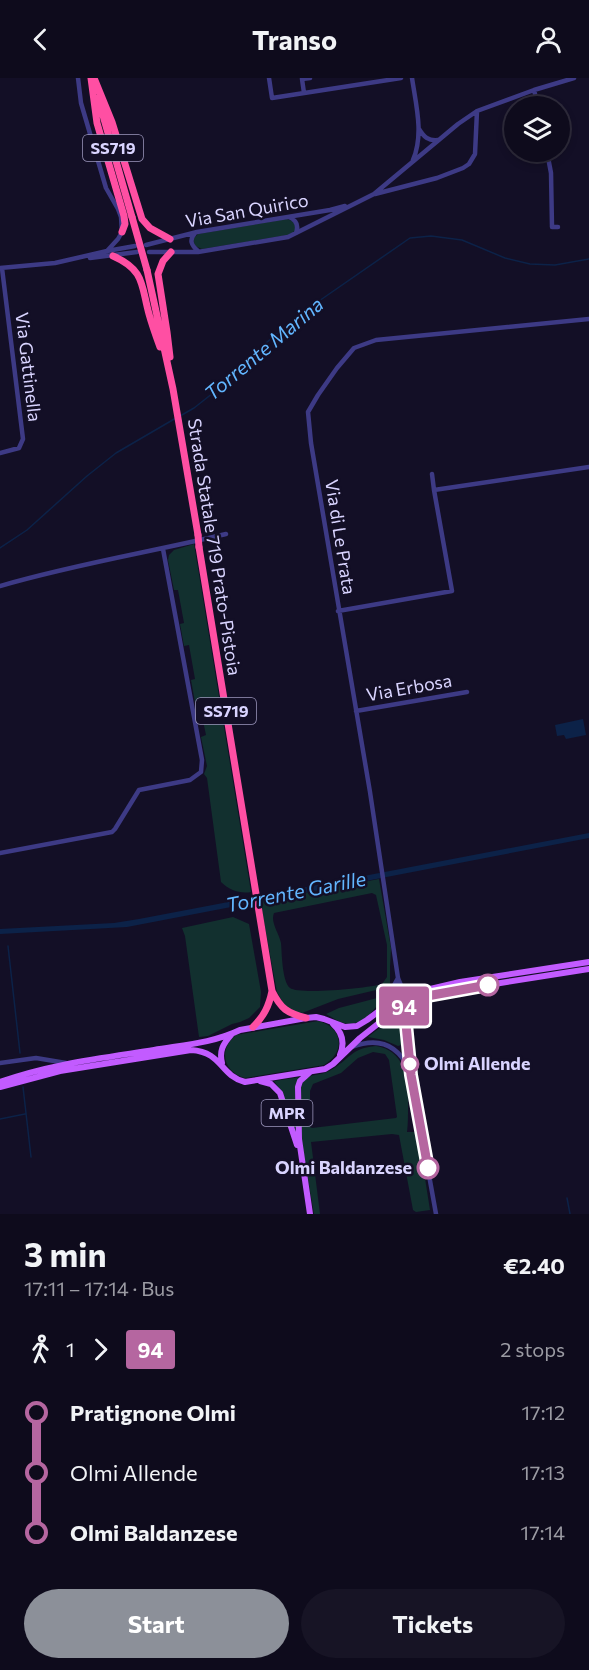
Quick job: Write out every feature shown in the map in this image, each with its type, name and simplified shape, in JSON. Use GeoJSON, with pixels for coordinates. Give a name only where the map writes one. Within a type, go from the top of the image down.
{"type":"FeatureCollection","features":[{"type":"Feature","properties":{"kind":"highway","name":"Strada Statale 719 Prato-Pistoia"},"geometry":{"type":"LineString","coordinates":[[93,78],[147,270],[173,388],[272,991]]}},
{"type":"Feature","properties":{"kind":"highway"},"geometry":{"type":"LineString","coordinates":[[93,78],[97,123],[124,216],[122,232]]}},
{"type":"Feature","properties":{"kind":"highway"},"geometry":{"type":"LineString","coordinates":[[93,78],[112,122],[142,219],[150,228],[170,239]]}},
{"type":"Feature","properties":{"kind":"highway"},"geometry":{"type":"LineString","coordinates":[[171,252],[163,261],[158,274],[173,388]]}},
{"type":"Feature","properties":{"kind":"highway"},"geometry":{"type":"LineString","coordinates":[[110,253],[135,270],[142,282],[149,313],[173,388]]}},
{"type":"Feature","properties":{"kind":"highway"},"geometry":{"type":"LineString","coordinates":[[272,991],[278,1003],[285,1010],[306,1018]]}},
{"type":"Feature","properties":{"kind":"highway"},"geometry":{"type":"LineString","coordinates":[[253,1027],[264,1016],[270,1005],[272,991]]}},
{"type":"Feature","properties":{"kind":"main road"},"geometry":{"type":"LineString","coordinates":[[332,1023],[345,1027],[357,1026],[394,1000],[435,987],[589,962]]}},
{"type":"Feature","properties":{"kind":"main road"},"geometry":{"type":"LineString","coordinates":[[0,1087],[60,1071],[195,1050],[210,1055],[229,1074],[245,1082],[325,1069],[404,1004],[427,996],[589,969]]}},
{"type":"Feature","properties":{"kind":"main road"},"geometry":{"type":"LineString","coordinates":[[0,1082],[69,1064],[206,1042],[253,1027],[316,1017],[324,1018],[332,1023],[342,1036],[344,1043],[338,1059]]}},
{"type":"Feature","properties":{"kind":"main road"},"geometry":{"type":"LineString","coordinates":[[223,1067],[221,1051],[231,1034]]}},
{"type":"Feature","properties":{"kind":"main road","name":"MPR"},"geometry":{"type":"LineString","coordinates":[[310,1214],[301,1160],[298,1087],[311,1071]]}},
{"type":"Feature","properties":{"kind":"main road","name":"MPR"},"geometry":{"type":"LineString","coordinates":[[256,1080],[271,1084],[280,1093],[301,1160]]}},
{"type":"Feature","properties":{"kind":"street"},"geometry":{"type":"LineString","coordinates":[[78,78],[81,103],[106,188],[121,217],[122,232],[110,253]]}},
{"type":"Feature","properties":{"kind":"street"},"geometry":{"type":"LineString","coordinates":[[269,78],[272,98],[401,78]]}},
{"type":"Feature","properties":{"kind":"street"},"geometry":{"type":"LineString","coordinates":[[304,93],[302,79],[310,78]]}},
{"type":"Feature","properties":{"kind":"street"},"geometry":{"type":"LineString","coordinates":[[412,78],[419,129],[419,141],[412,162]]}},
{"type":"Feature","properties":{"kind":"street","name":"Via San Quirico"},"geometry":{"type":"LineString","coordinates":[[149,252],[198,252],[288,237],[374,194],[458,123],[477,111],[558,80],[574,78]]}},
{"type":"Feature","properties":{"kind":"street"},"geometry":{"type":"LineString","coordinates":[[534,90],[536,96]]}},
{"type":"Feature","properties":{"kind":"street"},"geometry":{"type":"LineString","coordinates":[[374,194],[428,181],[469,164],[475,153],[477,111]]}},
{"type":"Feature","properties":{"kind":"street"},"geometry":{"type":"LineString","coordinates":[[419,129],[428,148]]}},
{"type":"Feature","properties":{"kind":"street"},"geometry":{"type":"LineString","coordinates":[[425,138],[438,140]]}},
{"type":"Feature","properties":{"kind":"street"},"geometry":{"type":"LineString","coordinates":[[419,141],[428,148]]}},
{"type":"Feature","properties":{"kind":"street"},"geometry":{"type":"LineString","coordinates":[[549,162],[552,227],[558,227]]}},
{"type":"Feature","properties":{"kind":"street","name":"Via San Quirico"},"geometry":{"type":"LineString","coordinates":[[146,245],[197,232],[330,210],[353,204]]}},
{"type":"Feature","properties":{"kind":"street"},"geometry":{"type":"LineString","coordinates":[[289,217],[297,225],[296,233]]}},
{"type":"Feature","properties":{"kind":"street"},"geometry":{"type":"LineString","coordinates":[[197,232],[191,244],[198,252]]}},
{"type":"Feature","properties":{"kind":"street"},"geometry":{"type":"LineString","coordinates":[[1,268],[73,260],[136,249]]}},
{"type":"Feature","properties":{"kind":"street","name":"Via Gattinella"},"geometry":{"type":"LineString","coordinates":[[0,453],[19,448],[23,439],[1,268]]}},
{"type":"Feature","properties":{"kind":"street","name":"Via di Le Prata"},"geometry":{"type":"LineString","coordinates":[[405,995],[398,978],[384,879],[309,436],[308,412],[337,368],[354,348],[376,340],[589,318]]}},
{"type":"Feature","properties":{"kind":"street"},"geometry":{"type":"LineString","coordinates":[[435,490],[589,467]]}},
{"type":"Feature","properties":{"kind":"street"},"geometry":{"type":"LineString","coordinates":[[338,611],[452,591],[432,474]]}},
{"type":"Feature","properties":{"kind":"street"},"geometry":{"type":"LineString","coordinates":[[0,586],[52,571],[226,534]]}},
{"type":"Feature","properties":{"kind":"street"},"geometry":{"type":"LineString","coordinates":[[0,854],[112,832],[139,790],[190,780],[201,772],[202,760],[163,549]]}},
{"type":"Feature","properties":{"kind":"street","name":"Via Erbosa"},"geometry":{"type":"LineString","coordinates":[[356,711],[467,692]]}},
{"type":"Feature","properties":{"kind":"street"},"geometry":{"type":"LineString","coordinates":[[381,1010],[398,978]]}},
{"type":"Feature","properties":{"kind":"street"},"geometry":{"type":"LineString","coordinates":[[404,1004],[404,1046],[436,1214]]}},
{"type":"Feature","properties":{"kind":"street"},"geometry":{"type":"LineString","coordinates":[[348,1049],[363,1043],[382,1043],[391,1047],[402,1057],[411,1075]]}},
{"type":"Feature","properties":{"kind":"street"},"geometry":{"type":"LineString","coordinates":[[391,1047],[404,1046]]}},
{"type":"Feature","properties":{"kind":"street"},"geometry":{"type":"LineString","coordinates":[[0,1063],[36,1058],[69,1064]]}},
{"type":"Feature","properties":{"kind":"green space"},"geometry":{"type":"Polygon","coordinates":[[[287,219],[295,225],[295,231],[288,235],[202,249],[195,246],[193,239],[198,234],[287,219]]]}},
{"type":"Feature","properties":{"kind":"green space"},"geometry":{"type":"Polygon","coordinates":[[[194,544],[251,892],[235,891],[221,882],[207,778],[204,774],[207,766],[201,737],[206,735],[199,702],[195,702],[191,680],[195,679],[189,645],[184,646],[180,624],[184,623],[178,590],[174,590],[168,560],[174,550],[194,544]]]}},
{"type":"Feature","properties":{"kind":"green space"},"geometry":{"type":"Polygon","coordinates":[[[379,879],[391,948],[390,986],[338,999],[302,1013],[285,1006],[277,992],[260,901],[379,879]],[[372,893],[274,913],[274,924],[281,943],[284,974],[290,988],[320,991],[382,984],[387,977],[387,945],[376,895],[372,893]]]}},
{"type":"Feature","properties":{"kind":"green space"},"geometry":{"type":"Polygon","coordinates":[[[233,917],[249,924],[261,992],[260,1007],[249,1018],[208,1036],[199,1037],[182,928],[233,917]]]}},
{"type":"Feature","properties":{"kind":"green space"},"geometry":{"type":"Polygon","coordinates":[[[383,997],[367,1017],[356,1023],[342,1022],[326,1014],[339,1008],[383,997]]]}},
{"type":"Feature","properties":{"kind":"green space"},"geometry":{"type":"Polygon","coordinates":[[[401,1011],[405,1044],[398,1046],[368,1037],[401,1011]]]}},
{"type":"Feature","properties":{"kind":"green space"},"geometry":{"type":"Polygon","coordinates":[[[318,1021],[333,1029],[339,1040],[336,1053],[324,1065],[245,1078],[232,1071],[228,1065],[225,1053],[230,1041],[236,1035],[318,1021]]]}},
{"type":"Feature","properties":{"kind":"green space"},"geometry":{"type":"Polygon","coordinates":[[[376,1046],[386,1049],[394,1054],[404,1069],[408,1087],[407,1132],[418,1134],[430,1210],[416,1212],[413,1210],[399,1135],[392,1134],[311,1142],[320,1214],[314,1214],[301,1138],[300,1087],[310,1076],[331,1070],[356,1052],[376,1046]],[[373,1052],[358,1058],[341,1073],[313,1084],[310,1091],[310,1127],[396,1118],[389,1060],[385,1054],[373,1052]]]}},
{"type":"Feature","properties":{"kind":"green space"},"geometry":{"type":"Polygon","coordinates":[[[301,1077],[298,1140],[283,1094],[274,1081],[301,1077]]]}},
{"type":"Feature","properties":{"kind":"water"},"geometry":{"type":"Polygon","coordinates":[[[583,719],[586,735],[566,739],[564,735],[557,736],[555,725],[583,719]]]}},
{"type":"Feature","properties":{"kind":"water","name":"Torrente Garille"},"geometry":{"type":"Polygon","coordinates":[[[589,833],[589,838],[127,927],[0,934],[0,929],[114,923],[139,919],[589,833]]]}},
{"type":"Feature","properties":{"kind":"waterway","name":"Torrente Marina"},"geometry":{"type":"LineString","coordinates":[[180,416],[227,382],[252,355],[280,331],[410,238],[431,236],[462,240],[505,258],[530,264],[555,265],[589,259]]}},
{"type":"Feature","properties":{"kind":"waterway","name":"Torrente Marina"},"geometry":{"type":"LineString","coordinates":[[0,548],[27,530],[116,453],[176,418]]}},
{"type":"Feature","properties":{"kind":"waterway"},"geometry":{"type":"LineString","coordinates":[[8,946],[20,1053]]}},
{"type":"Feature","properties":{"kind":"waterway"},"geometry":{"type":"LineString","coordinates":[[23,1087],[31,1157]]}},
{"type":"Feature","properties":{"kind":"waterway"},"geometry":{"type":"LineString","coordinates":[[0,1119],[25,1114]]}},
{"type":"Feature","properties":{"kind":"waterway"},"geometry":{"type":"LineString","coordinates":[[567,1198],[570,1214]]}},
{"type":"Feature","properties":{"kind":"bus line","name":"94"},"geometry":{"type":"LineString","coordinates":[[428,1168],[411,1075],[404,1004],[427,996],[488,985]]}},
{"type":"Feature","properties":{"kind":"place","name":"Olmi Allende"},"geometry":{"type":"Point","coordinates":[410,1064]}},
{"type":"Feature","properties":{"kind":"place","name":"Olmi Baldanzese"},"geometry":{"type":"Point","coordinates":[428,1168]}}]}
